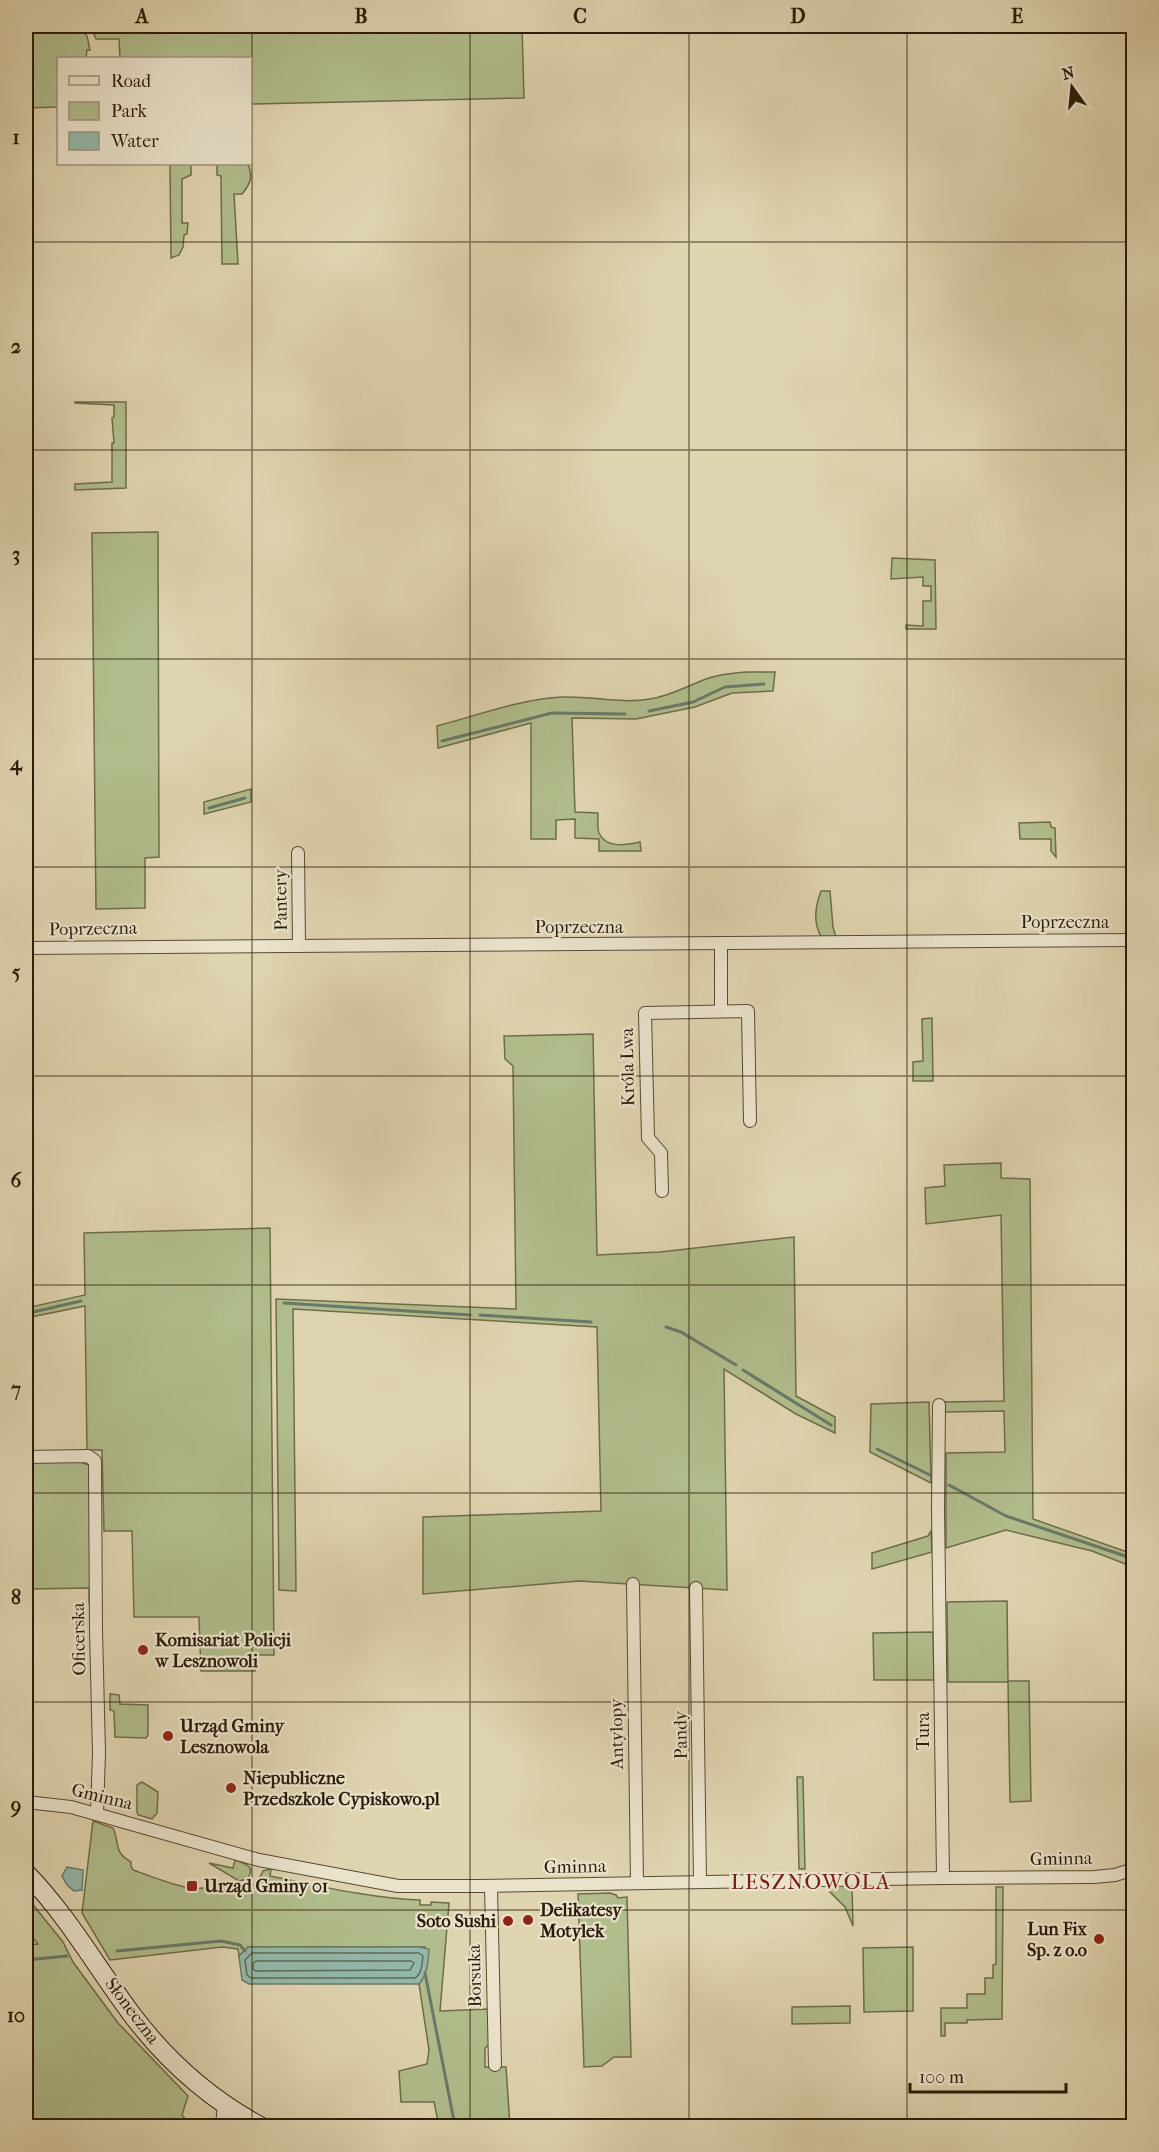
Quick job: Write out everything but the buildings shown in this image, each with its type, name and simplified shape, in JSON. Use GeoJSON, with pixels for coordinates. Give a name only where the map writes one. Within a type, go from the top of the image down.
{"type":"FeatureCollection","features":[{"type":"Feature","properties":{"kind":"main road","name":"Słoneczna"},"geometry":{"type":"LineString","coordinates":[[26,1873],[62,1915],[133,2016],[160,2049],[194,2082],[260,2127]]}},
{"type":"Feature","properties":{"kind":"street","name":"Pantery"},"geometry":{"type":"LineString","coordinates":[[298,853],[299,946]]}},
{"type":"Feature","properties":{"kind":"street","name":"Poprzeczna"},"geometry":{"type":"LineString","coordinates":[[26,948],[1134,940]]}},
{"type":"Feature","properties":{"kind":"street"},"geometry":{"type":"LineString","coordinates":[[721,944],[721,1011]]}},
{"type":"Feature","properties":{"kind":"street","name":"Króla Lwa"},"geometry":{"type":"LineString","coordinates":[[662,1191],[661,1152],[648,1138],[645,1013],[748,1011],[750,1121]]}},
{"type":"Feature","properties":{"kind":"street","name":"Tura"},"geometry":{"type":"LineString","coordinates":[[939,1405],[938,1509],[943,1878]]}},
{"type":"Feature","properties":{"kind":"street","name":"Oficerska"},"geometry":{"type":"LineString","coordinates":[[26,1457],[88,1456],[96,1465],[99,1753],[97,1813]]}},
{"type":"Feature","properties":{"kind":"street","name":"Antylopy"},"geometry":{"type":"LineString","coordinates":[[633,1584],[637,1883]]}},
{"type":"Feature","properties":{"kind":"street","name":"Pandy"},"geometry":{"type":"LineString","coordinates":[[696,1588],[700,1882]]}},
{"type":"Feature","properties":{"kind":"street","name":"Gminna"},"geometry":{"type":"LineString","coordinates":[[26,1802],[71,1807],[243,1856],[398,1886],[1094,1877],[1115,1875],[1134,1869]]}},
{"type":"Feature","properties":{"kind":"street","name":"Borsuka"},"geometry":{"type":"LineString","coordinates":[[491,1886],[495,2065]]}},
{"type":"Feature","properties":{"kind":"street"},"geometry":{"type":"LineString","coordinates":[[222,2127],[224,2104]]}},
{"type":"Feature","properties":{"kind":"green space"},"geometry":{"type":"Polygon","coordinates":[[[86,26],[522,26],[524,98],[252,104],[252,57],[120,57],[119,39],[96,39],[93,32],[86,26]]]}},
{"type":"Feature","properties":{"kind":"green space"},"geometry":{"type":"Polygon","coordinates":[[[80,28],[87,36],[90,50],[87,50],[86,57],[57,57],[57,107],[26,108],[26,29],[80,28]]]}},
{"type":"Feature","properties":{"kind":"green space"},"geometry":{"type":"Polygon","coordinates":[[[170,165],[191,165],[191,175],[182,179],[182,223],[188,223],[187,234],[184,235],[183,247],[179,255],[171,258],[170,165]]]}},
{"type":"Feature","properties":{"kind":"green space"},"geometry":{"type":"Polygon","coordinates":[[[217,165],[248,165],[249,183],[242,194],[234,194],[238,264],[222,264],[221,176],[217,175],[217,165]]]}},
{"type":"Feature","properties":{"kind":"green space"},"geometry":{"type":"Polygon","coordinates":[[[75,402],[126,402],[126,488],[75,490],[75,484],[112,482],[114,405],[75,402]]]}},
{"type":"Feature","properties":{"kind":"green space"},"geometry":{"type":"Polygon","coordinates":[[[158,532],[159,857],[145,858],[145,908],[96,909],[92,533],[158,532]]]}},
{"type":"Feature","properties":{"kind":"green space"},"geometry":{"type":"Polygon","coordinates":[[[892,558],[935,560],[936,629],[906,629],[906,625],[923,626],[923,601],[931,601],[931,586],[923,586],[923,577],[891,579],[892,558]]]}},
{"type":"Feature","properties":{"kind":"green space"},"geometry":{"type":"Polygon","coordinates":[[[747,672],[775,672],[773,691],[732,693],[695,707],[636,719],[572,718],[575,812],[598,813],[598,831],[602,838],[617,845],[640,842],[641,851],[599,851],[599,839],[575,838],[575,819],[556,820],[556,839],[531,839],[531,723],[438,748],[437,726],[515,704],[563,697],[628,701],[658,698],[711,677],[747,672]]]}},
{"type":"Feature","properties":{"kind":"green space"},"geometry":{"type":"Polygon","coordinates":[[[251,789],[251,802],[204,814],[204,802],[251,789]]]}},
{"type":"Feature","properties":{"kind":"green space"},"geometry":{"type":"Polygon","coordinates":[[[1050,822],[1051,827],[1055,828],[1056,857],[1051,851],[1051,839],[1020,839],[1019,823],[1050,822]]]}},
{"type":"Feature","properties":{"kind":"green space"},"geometry":{"type":"Polygon","coordinates":[[[821,891],[830,891],[836,937],[821,937],[818,931],[816,914],[821,891]]]}},
{"type":"Feature","properties":{"kind":"green space"},"geometry":{"type":"Polygon","coordinates":[[[932,1018],[933,1081],[913,1081],[913,1062],[923,1061],[922,1019],[932,1018]]]}},
{"type":"Feature","properties":{"kind":"green space"},"geometry":{"type":"Polygon","coordinates":[[[593,1034],[597,1255],[660,1252],[794,1237],[796,1396],[835,1417],[835,1433],[796,1414],[724,1369],[727,1590],[579,1581],[423,1594],[423,1517],[601,1511],[597,1327],[293,1309],[296,1591],[279,1590],[276,1299],[516,1309],[513,1066],[505,1059],[504,1036],[593,1034]]]}},
{"type":"Feature","properties":{"kind":"green space"},"geometry":{"type":"Polygon","coordinates":[[[1001,1163],[1001,1178],[1030,1179],[1033,1519],[1133,1554],[1133,1567],[1092,1551],[1006,1530],[946,1548],[946,1453],[1005,1452],[1004,1411],[945,1412],[945,1402],[1004,1401],[1001,1215],[926,1224],[925,1188],[945,1186],[944,1165],[1001,1163]]]}},
{"type":"Feature","properties":{"kind":"green space"},"geometry":{"type":"Polygon","coordinates":[[[270,1228],[274,1655],[256,1655],[255,1671],[201,1671],[199,1617],[134,1617],[132,1531],[104,1531],[102,1450],[87,1450],[85,1306],[26,1318],[26,1308],[85,1295],[84,1233],[270,1228]]]}},
{"type":"Feature","properties":{"kind":"green space"},"geometry":{"type":"Polygon","coordinates":[[[929,1402],[931,1483],[870,1452],[871,1404],[929,1402]]]}},
{"type":"Feature","properties":{"kind":"green space"},"geometry":{"type":"Polygon","coordinates":[[[77,1461],[89,1465],[93,1603],[89,1603],[89,1588],[26,1589],[26,1462],[77,1461]]]}},
{"type":"Feature","properties":{"kind":"green space"},"geometry":{"type":"Polygon","coordinates":[[[931,1531],[932,1552],[872,1569],[872,1553],[928,1536],[931,1531]]]}},
{"type":"Feature","properties":{"kind":"green space"},"geometry":{"type":"Polygon","coordinates":[[[1007,1601],[1008,1681],[1029,1681],[1031,1801],[1010,1802],[1008,1682],[948,1682],[947,1602],[1007,1601]]]}},
{"type":"Feature","properties":{"kind":"green space"},"geometry":{"type":"Polygon","coordinates":[[[933,1632],[934,1680],[874,1680],[873,1633],[933,1632]]]}},
{"type":"Feature","properties":{"kind":"green space"},"geometry":{"type":"Polygon","coordinates":[[[110,1694],[119,1695],[120,1704],[148,1705],[148,1735],[146,1738],[115,1737],[114,1711],[110,1710],[110,1694]]]}},
{"type":"Feature","properties":{"kind":"green space"},"geometry":{"type":"Polygon","coordinates":[[[797,1777],[803,1777],[805,1869],[799,1869],[797,1777]]]}},
{"type":"Feature","properties":{"kind":"green space"},"geometry":{"type":"Polygon","coordinates":[[[142,1782],[158,1792],[157,1813],[152,1819],[138,1815],[137,1812],[137,1785],[142,1782]]]}},
{"type":"Feature","properties":{"kind":"green space"},"geometry":{"type":"Polygon","coordinates":[[[93,1821],[113,1828],[119,1851],[131,1862],[133,1870],[181,1886],[232,1891],[246,1890],[258,1880],[263,1871],[271,1869],[270,1876],[363,1894],[420,1900],[420,1905],[431,1905],[431,1902],[449,1903],[440,2011],[489,2009],[490,2044],[485,2048],[485,2067],[506,2067],[510,2126],[439,2126],[434,2102],[401,2102],[399,2071],[427,2064],[429,2050],[419,1984],[425,1971],[425,1947],[248,1947],[239,1956],[238,1949],[222,1947],[110,1960],[82,1913],[93,1821]]]}},
{"type":"Feature","properties":{"kind":"green space"},"geometry":{"type":"Polygon","coordinates":[[[235,1860],[249,1866],[251,1872],[247,1879],[239,1881],[209,1863],[233,1868],[235,1860]]]}},
{"type":"Feature","properties":{"kind":"green space"},"geometry":{"type":"Polygon","coordinates":[[[828,1885],[852,1886],[853,1926],[845,1907],[830,1892],[828,1885]]]}},
{"type":"Feature","properties":{"kind":"green space"},"geometry":{"type":"Polygon","coordinates":[[[996,1887],[1003,1887],[1002,2019],[945,2023],[945,2036],[941,2036],[941,2008],[967,2008],[967,1994],[985,1994],[985,1978],[993,1978],[993,1965],[996,1964],[996,1887]]]}},
{"type":"Feature","properties":{"kind":"green space"},"geometry":{"type":"Polygon","coordinates":[[[610,1893],[618,1898],[627,1897],[631,2057],[614,2057],[602,2066],[584,2067],[578,1894],[610,1893]]]}},
{"type":"Feature","properties":{"kind":"green space"},"geometry":{"type":"Polygon","coordinates":[[[26,1896],[63,1942],[73,1962],[118,2023],[188,2096],[182,2115],[191,2126],[26,2126],[26,1945],[38,1944],[26,1929],[26,1896]]]}},
{"type":"Feature","properties":{"kind":"green space"},"geometry":{"type":"Polygon","coordinates":[[[913,1947],[913,2011],[864,2012],[863,1948],[913,1947]]]}},
{"type":"Feature","properties":{"kind":"green space"},"geometry":{"type":"Polygon","coordinates":[[[850,2006],[850,2023],[792,2024],[792,2007],[850,2006]]]}},
{"type":"Feature","properties":{"kind":"water"},"geometry":{"type":"Polygon","coordinates":[[[67,1867],[83,1870],[82,1890],[74,1891],[67,1885],[62,1876],[67,1867]]]}},
{"type":"Feature","properties":{"kind":"water"},"geometry":{"type":"Polygon","coordinates":[[[248,1947],[419,1947],[429,1949],[426,1972],[419,1984],[249,1984],[242,1980],[239,1956],[248,1947]]]}},
{"type":"Feature","properties":{"kind":"waterway"},"geometry":{"type":"LineString","coordinates":[[649,711],[693,702],[725,687],[764,684]]}},
{"type":"Feature","properties":{"kind":"waterway"},"geometry":{"type":"LineString","coordinates":[[442,741],[552,713],[625,714]]}},
{"type":"Feature","properties":{"kind":"waterway"},"geometry":{"type":"LineString","coordinates":[[209,808],[245,798]]}},
{"type":"Feature","properties":{"kind":"waterway"},"geometry":{"type":"LineString","coordinates":[[33,1312],[81,1301]]}},
{"type":"Feature","properties":{"kind":"waterway"},"geometry":{"type":"LineString","coordinates":[[284,1303],[470,1315]]}},
{"type":"Feature","properties":{"kind":"waterway"},"geometry":{"type":"LineString","coordinates":[[480,1315],[591,1322]]}},
{"type":"Feature","properties":{"kind":"waterway"},"geometry":{"type":"LineString","coordinates":[[666,1327],[681,1332],[736,1365]]}},
{"type":"Feature","properties":{"kind":"waterway"},"geometry":{"type":"LineString","coordinates":[[743,1370],[831,1425]]}},
{"type":"Feature","properties":{"kind":"waterway"},"geometry":{"type":"LineString","coordinates":[[877,1449],[932,1476]]}},
{"type":"Feature","properties":{"kind":"waterway"},"geometry":{"type":"LineString","coordinates":[[949,1485],[1006,1516],[1134,1559]]}},
{"type":"Feature","properties":{"kind":"waterway"},"geometry":{"type":"LineString","coordinates":[[117,1951],[221,1941],[240,1945],[245,1951]]}},
{"type":"Feature","properties":{"kind":"waterway"},"geometry":{"type":"LineString","coordinates":[[26,1960],[67,1956]]}},
{"type":"Feature","properties":{"kind":"waterway"},"geometry":{"type":"LineString","coordinates":[[425,1973],[455,2126]]}},
{"type":"Feature","properties":{"kind":"place","name":"Komisariat Policji w Lesznowoli"},"geometry":{"type":"Point","coordinates":[143,1650]}},
{"type":"Feature","properties":{"kind":"place","name":"Urząd Gminy Lesznowola"},"geometry":{"type":"Point","coordinates":[168,1736]}},
{"type":"Feature","properties":{"kind":"place","name":"Niepubliczne Przedszkole Cypiskowo.pl"},"geometry":{"type":"Point","coordinates":[231,1788]}},
{"type":"Feature","properties":{"kind":"place","name":"Urząd Gminy 01"},"geometry":{"type":"Point","coordinates":[192,1886]}},
{"type":"Feature","properties":{"kind":"place","name":"Delikatesy Motylek"},"geometry":{"type":"Point","coordinates":[528,1920]}},
{"type":"Feature","properties":{"kind":"place","name":"Soto Sushi"},"geometry":{"type":"Point","coordinates":[508,1921]}},
{"type":"Feature","properties":{"kind":"place","name":"Lun Fix Sp. z o.o"},"geometry":{"type":"Point","coordinates":[1099,1939]}},
{"type":"Feature","properties":{"kind":"district","name":"LESZNOWOLA"},"geometry":{"type":"Point","coordinates":[811,1882]}}]}
